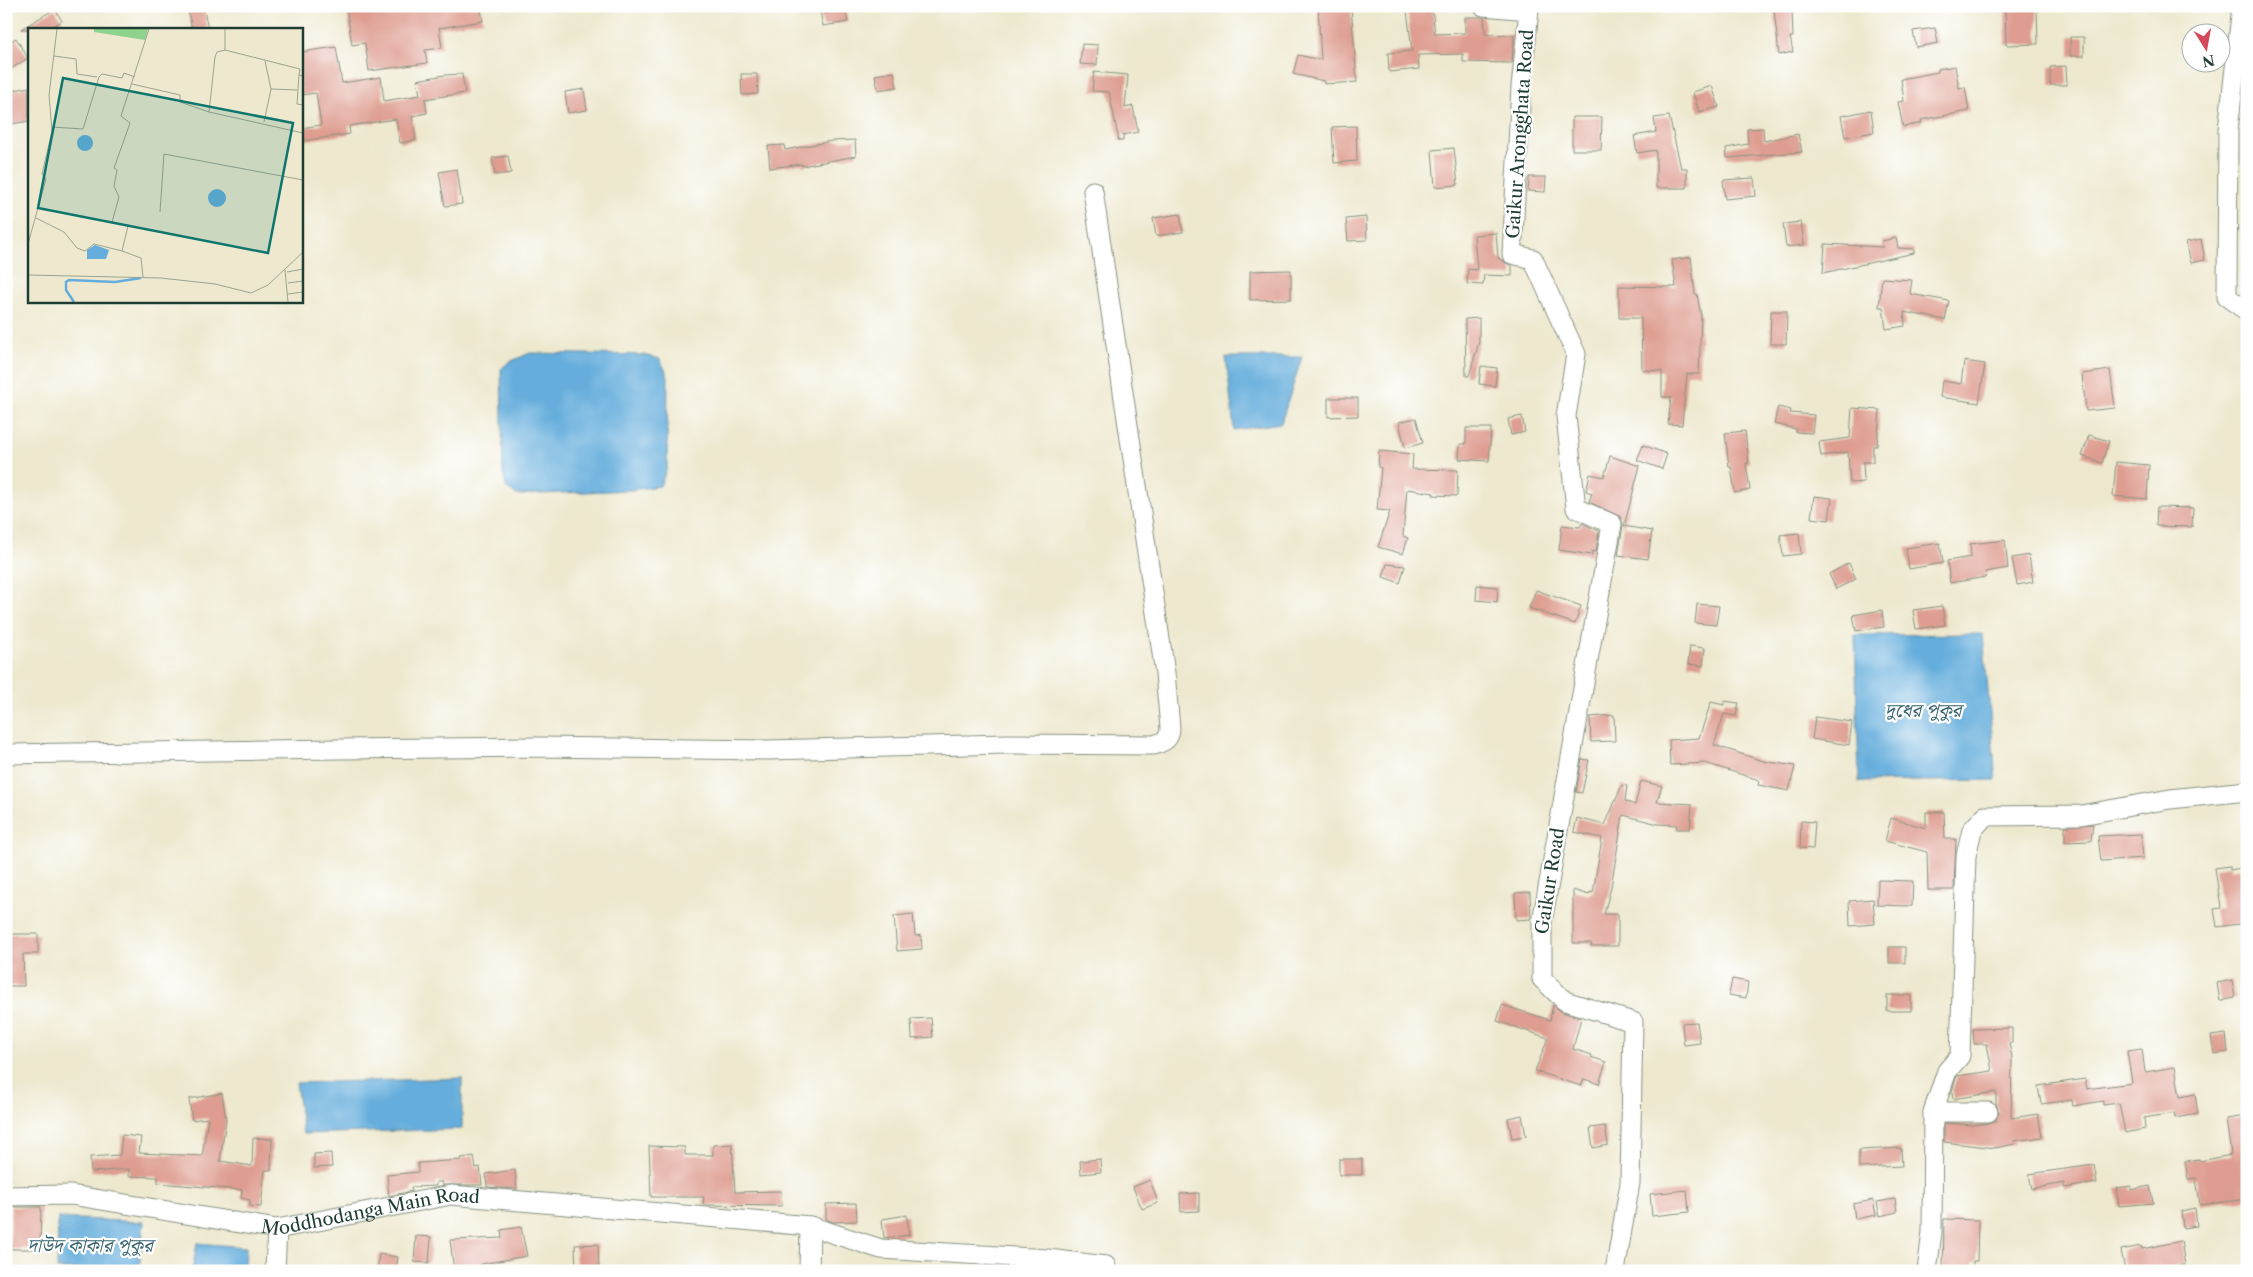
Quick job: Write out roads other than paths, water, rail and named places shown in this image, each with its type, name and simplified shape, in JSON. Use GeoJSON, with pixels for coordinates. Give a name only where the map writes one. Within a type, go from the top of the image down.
{"type":"FeatureCollection","features":[{"type":"Feature","properties":{"kind":"street","name":"Gaikur Arongghata Road"},"geometry":{"type":"LineString","coordinates":[[1483,6],[1529,10],[1521,87],[1512,254],[1534,260],[1576,354],[1566,416],[1576,508],[1612,524]]}},
{"type":"Feature","properties":{"kind":"street"},"geometry":{"type":"LineString","coordinates":[[2242,6],[2228,130],[2227,297],[2247,311]]}},
{"type":"Feature","properties":{"kind":"street"},"geometry":{"type":"LineString","coordinates":[[6,754],[538,747],[767,750],[1007,744],[1154,745],[1163,742],[1170,734],[1165,672],[1093,191]]}},
{"type":"Feature","properties":{"kind":"street","name":"Gaikur Road"},"geometry":{"type":"LineString","coordinates":[[1612,524],[1542,922],[1541,950],[1542,979],[1565,1001],[1633,1022],[1630,1183],[1619,1252],[1614,1271]]}},
{"type":"Feature","properties":{"kind":"street"},"geometry":{"type":"LineString","coordinates":[[1927,1271],[1932,1232],[1933,1112],[1946,1071],[1960,1056],[1966,856],[1972,830],[1985,816],[2081,815],[2170,799],[2247,792]]}},
{"type":"Feature","properties":{"kind":"street"},"geometry":{"type":"LineString","coordinates":[[1933,1112],[1988,1112]]}},
{"type":"Feature","properties":{"kind":"street","name":"Moddhodanga Main Road"},"geometry":{"type":"LineString","coordinates":[[6,1196],[71,1195],[277,1229],[451,1196],[810,1226],[881,1249],[1048,1259],[1106,1266],[1106,1271]]}},
{"type":"Feature","properties":{"kind":"street"},"geometry":{"type":"LineString","coordinates":[[809,1271],[810,1226]]}},
{"type":"Feature","properties":{"kind":"street"},"geometry":{"type":"LineString","coordinates":[[274,1271],[277,1229]]}},
{"type":"Feature","properties":{"kind":"water"},"geometry":{"type":"Polygon","coordinates":[[[530,353],[644,355],[660,359],[668,376],[667,468],[660,486],[631,490],[517,495],[507,489],[503,474],[501,369],[509,362],[530,353]]]}},
{"type":"Feature","properties":{"kind":"water"},"geometry":{"type":"Polygon","coordinates":[[[1226,357],[1302,357],[1281,423],[1234,430],[1226,357]]]}},
{"type":"Feature","properties":{"kind":"water","name":"দুধের পুকুর"},"geometry":{"type":"Polygon","coordinates":[[[1983,634],[1996,780],[1859,782],[1855,635],[1983,634]]]}},
{"type":"Feature","properties":{"kind":"water"},"geometry":{"type":"Polygon","coordinates":[[[462,1078],[462,1129],[303,1134],[296,1083],[462,1078]]]}},
{"type":"Feature","properties":{"kind":"water","name":"দাউদ কাকার পুকুর"},"geometry":{"type":"Polygon","coordinates":[[[58,1218],[144,1222],[139,1271],[57,1269],[58,1218]]]}},
{"type":"Feature","properties":{"kind":"water"},"geometry":{"type":"Polygon","coordinates":[[[197,1243],[246,1247],[245,1271],[192,1271],[197,1243]]]}}]}
